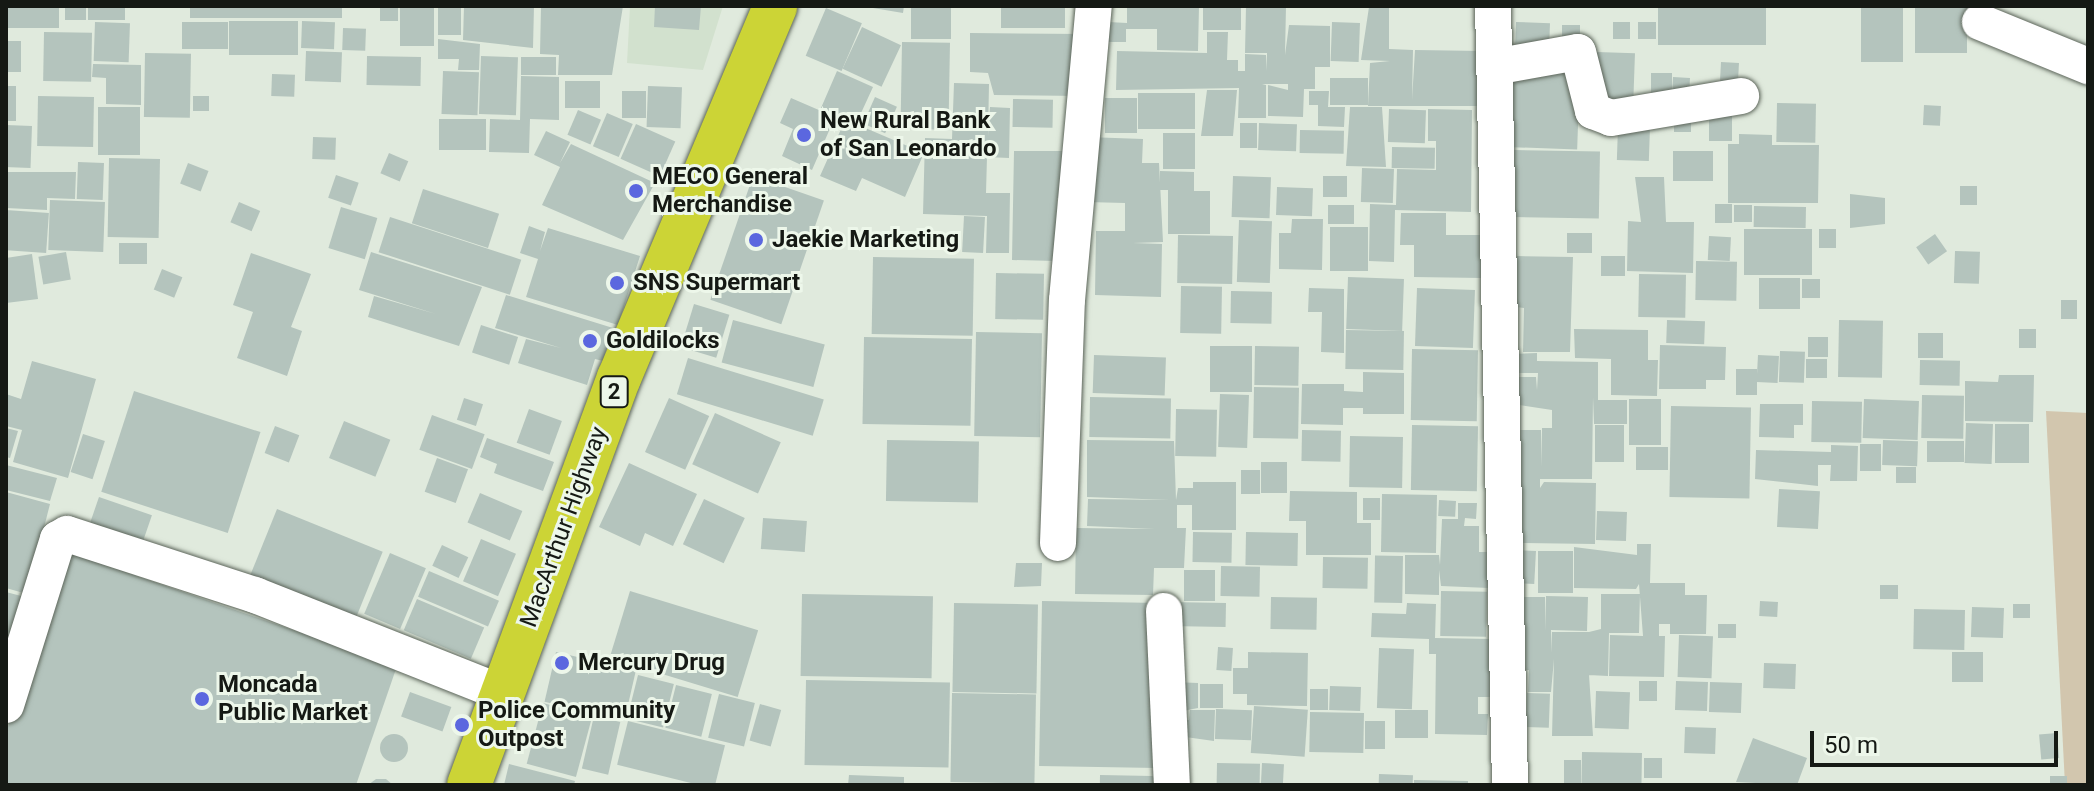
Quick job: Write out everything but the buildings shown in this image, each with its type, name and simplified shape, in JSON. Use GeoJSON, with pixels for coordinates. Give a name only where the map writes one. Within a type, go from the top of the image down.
{"type":"FeatureCollection","features":[{"type":"Feature","properties":{"kind":"highway","name":"MacArthur Highway"},"geometry":{"type":"LineString","coordinates":[[469,785],[619,378],[775,6]]}},
{"type":"Feature","properties":{"kind":"street"},"geometry":{"type":"LineString","coordinates":[[1058,543],[1067,300],[1094,6]]}},
{"type":"Feature","properties":{"kind":"street"},"geometry":{"type":"LineString","coordinates":[[1493,6],[1510,785]]}},
{"type":"Feature","properties":{"kind":"street"},"geometry":{"type":"LineString","coordinates":[[1980,22],[2088,66]]}},
{"type":"Feature","properties":{"kind":"street"},"geometry":{"type":"LineString","coordinates":[[1494,67],[1578,52],[1593,111],[1611,118],[1741,96]]}},
{"type":"Feature","properties":{"kind":"street"},"geometry":{"type":"LineString","coordinates":[[6,705],[58,539],[67,534],[255,595],[503,693]]}},
{"type":"Feature","properties":{"kind":"street"},"geometry":{"type":"LineString","coordinates":[[1164,611],[1172,785]]}},
{"type":"Feature","properties":{"kind":"shaded area"},"geometry":{"type":"Polygon","coordinates":[[[630,6],[723,6],[703,70],[627,63],[630,6]]]}},
{"type":"Feature","properties":{"kind":"shaded area"},"geometry":{"type":"Polygon","coordinates":[[[2046,411],[2088,413],[2088,785],[2065,785],[2046,411]]]}},
{"type":"Feature","properties":{"kind":"place","name":"New Rural Bank of San Leonardo"},"geometry":{"type":"Point","coordinates":[804,135]}},
{"type":"Feature","properties":{"kind":"place","name":"MECO General Merchandise"},"geometry":{"type":"Point","coordinates":[636,191]}},
{"type":"Feature","properties":{"kind":"place","name":"Jaekie Marketing"},"geometry":{"type":"Point","coordinates":[756,240]}},
{"type":"Feature","properties":{"kind":"place","name":"SNS Supermart"},"geometry":{"type":"Point","coordinates":[617,283]}},
{"type":"Feature","properties":{"kind":"place","name":"Goldilocks"},"geometry":{"type":"Point","coordinates":[590,341]}},
{"type":"Feature","properties":{"kind":"place","name":"Mercury Drug"},"geometry":{"type":"Point","coordinates":[562,663]}},
{"type":"Feature","properties":{"kind":"place","name":"Moncada Public Market"},"geometry":{"type":"Point","coordinates":[202,699]}},
{"type":"Feature","properties":{"kind":"place","name":"Police Community Outpost"},"geometry":{"type":"Point","coordinates":[462,725]}}]}
